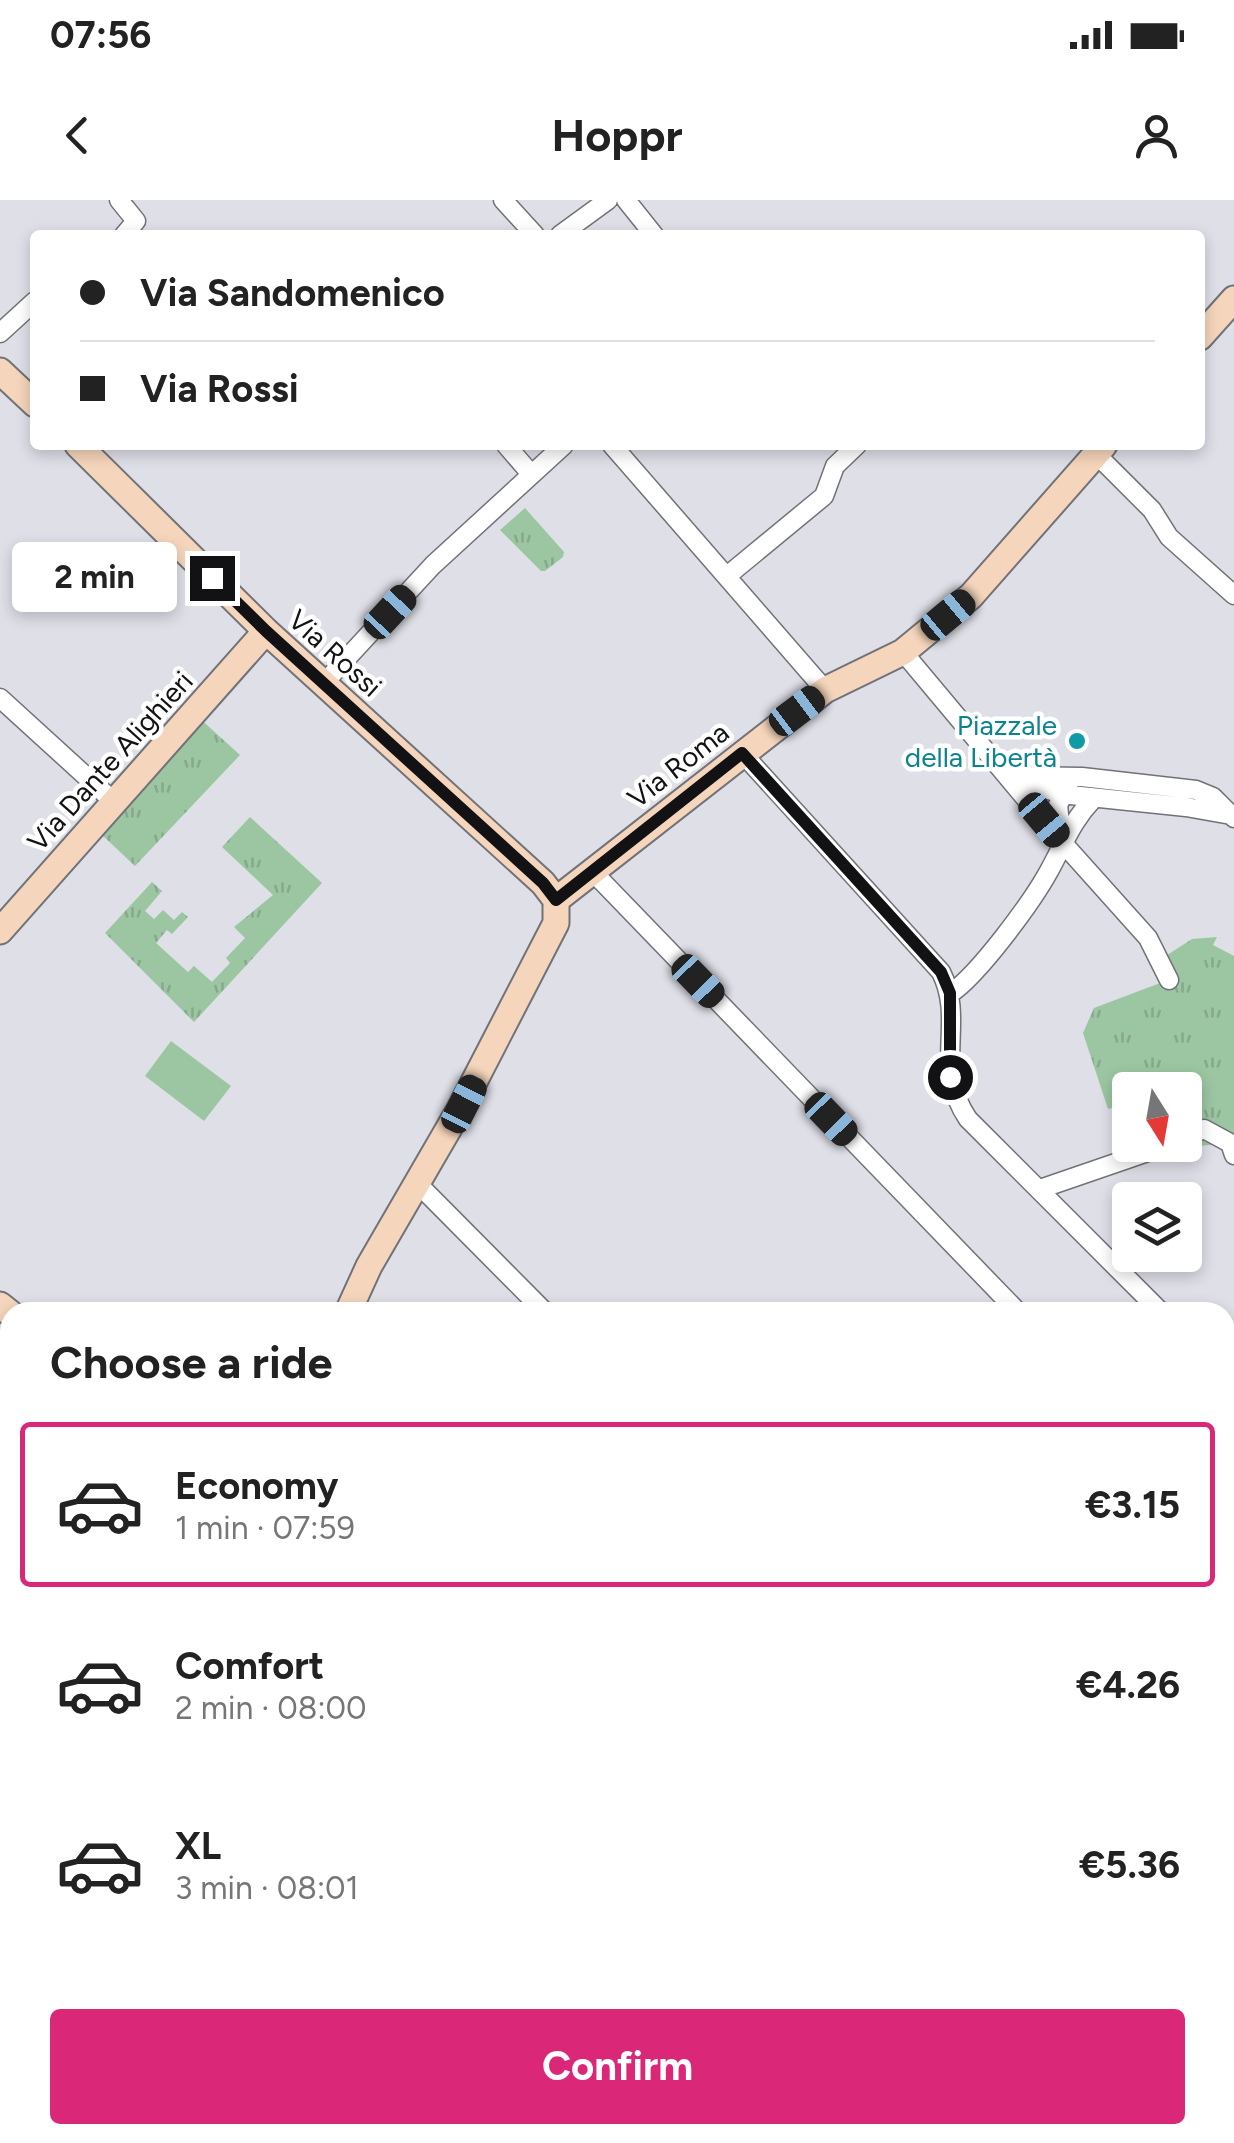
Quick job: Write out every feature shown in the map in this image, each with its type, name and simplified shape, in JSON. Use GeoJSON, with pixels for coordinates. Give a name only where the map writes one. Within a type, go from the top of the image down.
{"type":"FeatureCollection","features":[{"type":"Feature","properties":{"kind":"street"},"geometry":{"type":"LineString","coordinates":[[119,200],[136,221],[128,230]]}},
{"type":"Feature","properties":{"kind":"street"},"geometry":{"type":"LineString","coordinates":[[503,200],[530,230]]}},
{"type":"Feature","properties":{"kind":"street"},"geometry":{"type":"LineString","coordinates":[[567,230],[608,200]]}},
{"type":"Feature","properties":{"kind":"street"},"geometry":{"type":"LineString","coordinates":[[626,200],[650,230]]}},
{"type":"Feature","properties":{"kind":"street"},"geometry":{"type":"LineString","coordinates":[[1205,331],[1234,299]]}},
{"type":"Feature","properties":{"kind":"street"},"geometry":{"type":"LineString","coordinates":[[0,333],[30,306]]}},
{"type":"Feature","properties":{"kind":"street"},"geometry":{"type":"LineString","coordinates":[[1,374],[30,400]]}},
{"type":"Feature","properties":{"kind":"street","name":"Via Rossi"},"geometry":{"type":"LineString","coordinates":[[83,450],[266,631],[543,883],[556,900]]}},
{"type":"Feature","properties":{"kind":"street"},"geometry":{"type":"LineString","coordinates":[[519,450],[532,474]]}},
{"type":"Feature","properties":{"kind":"street"},"geometry":{"type":"LineString","coordinates":[[324,683],[433,565],[558,450]]}},
{"type":"Feature","properties":{"kind":"street"},"geometry":{"type":"LineString","coordinates":[[616,450],[825,690]]}},
{"type":"Feature","properties":{"kind":"street"},"geometry":{"type":"LineString","coordinates":[[727,576],[824,496],[846,450]]}},
{"type":"Feature","properties":{"kind":"street"},"geometry":{"type":"LineString","coordinates":[[1100,450],[1152,510],[1169,536],[1234,595]]}},
{"type":"Feature","properties":{"kind":"street","name":"Via Roma"},"geometry":{"type":"LineString","coordinates":[[556,900],[825,690],[903,652],[986,582],[1100,450]]}},
{"type":"Feature","properties":{"kind":"street","name":"Via Dante Alighieri"},"geometry":{"type":"LineString","coordinates":[[1,928],[266,631]]}},
{"type":"Feature","properties":{"kind":"street"},"geometry":{"type":"LineString","coordinates":[[903,652],[1148,938],[1168,980]]}},
{"type":"Feature","properties":{"kind":"street"},"geometry":{"type":"LineString","coordinates":[[0,698],[113,801]]}},
{"type":"Feature","properties":{"kind":"street"},"geometry":{"type":"LineString","coordinates":[[742,753],[934,963],[950,993],[950,1077],[956,1101],[968,1119],[1151,1302]]}},
{"type":"Feature","properties":{"kind":"street"},"geometry":{"type":"LineString","coordinates":[[1007,776],[1082,777],[1203,792],[1233,816]]}},
{"type":"Feature","properties":{"kind":"street"},"geometry":{"type":"LineString","coordinates":[[1007,776],[1061,794],[1186,806],[1233,816]]}},
{"type":"Feature","properties":{"kind":"street"},"geometry":{"type":"LineString","coordinates":[[1062,842],[1058,817],[1061,794],[1082,777]]}},
{"type":"Feature","properties":{"kind":"street"},"geometry":{"type":"LineString","coordinates":[[950,993],[972,976],[1044,879],[1071,823],[1094,798]]}},
{"type":"Feature","properties":{"kind":"street"},"geometry":{"type":"LineString","coordinates":[[591,870],[1008,1302]]}},
{"type":"Feature","properties":{"kind":"street"},"geometry":{"type":"LineString","coordinates":[[353,1302],[369,1266],[460,1109],[556,922],[556,900]]}},
{"type":"Feature","properties":{"kind":"street"},"geometry":{"type":"LineString","coordinates":[[1202,1129],[1232,1149]]}},
{"type":"Feature","properties":{"kind":"street"},"geometry":{"type":"LineString","coordinates":[[1040,1189],[1119,1162]]}},
{"type":"Feature","properties":{"kind":"street"},"geometry":{"type":"LineString","coordinates":[[416,1182],[535,1302]]}},
{"type":"Feature","properties":{"kind":"green space"},"geometry":{"type":"Polygon","coordinates":[[[525,508],[564,552],[545,571],[500,530],[525,508]]]}},
{"type":"Feature","properties":{"kind":"green space"},"geometry":{"type":"Polygon","coordinates":[[[186,706],[240,755],[135,866],[84,818],[186,706]]]}},
{"type":"Feature","properties":{"kind":"green space"},"geometry":{"type":"Polygon","coordinates":[[[250,817],[322,883],[194,1022],[105,933],[152,882],[162,891],[145,911],[154,919],[163,910],[174,920],[182,912],[188,917],[172,934],[167,930],[156,943],[188,972],[194,966],[212,982],[230,963],[226,958],[245,938],[234,927],[273,895],[222,847],[250,817]]]}},
{"type":"Feature","properties":{"kind":"green space"},"geometry":{"type":"Polygon","coordinates":[[[1217,937],[1213,945],[1234,956],[1234,1140],[1230,1143],[1202,1146],[1202,1072],[1112,1072],[1112,1108],[1108,1109],[1083,1033],[1094,1008],[1168,980],[1161,959],[1192,939],[1217,937]]]}},
{"type":"Feature","properties":{"kind":"green space"},"geometry":{"type":"Polygon","coordinates":[[[171,1041],[231,1086],[204,1121],[145,1076],[171,1041]]]}},
{"type":"Feature","properties":{"kind":"place","name":"Piazzale della Libertà"},"geometry":{"type":"Point","coordinates":[1077,741]}},
{"type":"Feature","properties":{"kind":"route"},"geometry":{"type":"LineString","coordinates":[[212,578],[543,883],[556,900],[742,753],[941,972],[952,1006],[950,1077]]}}]}
